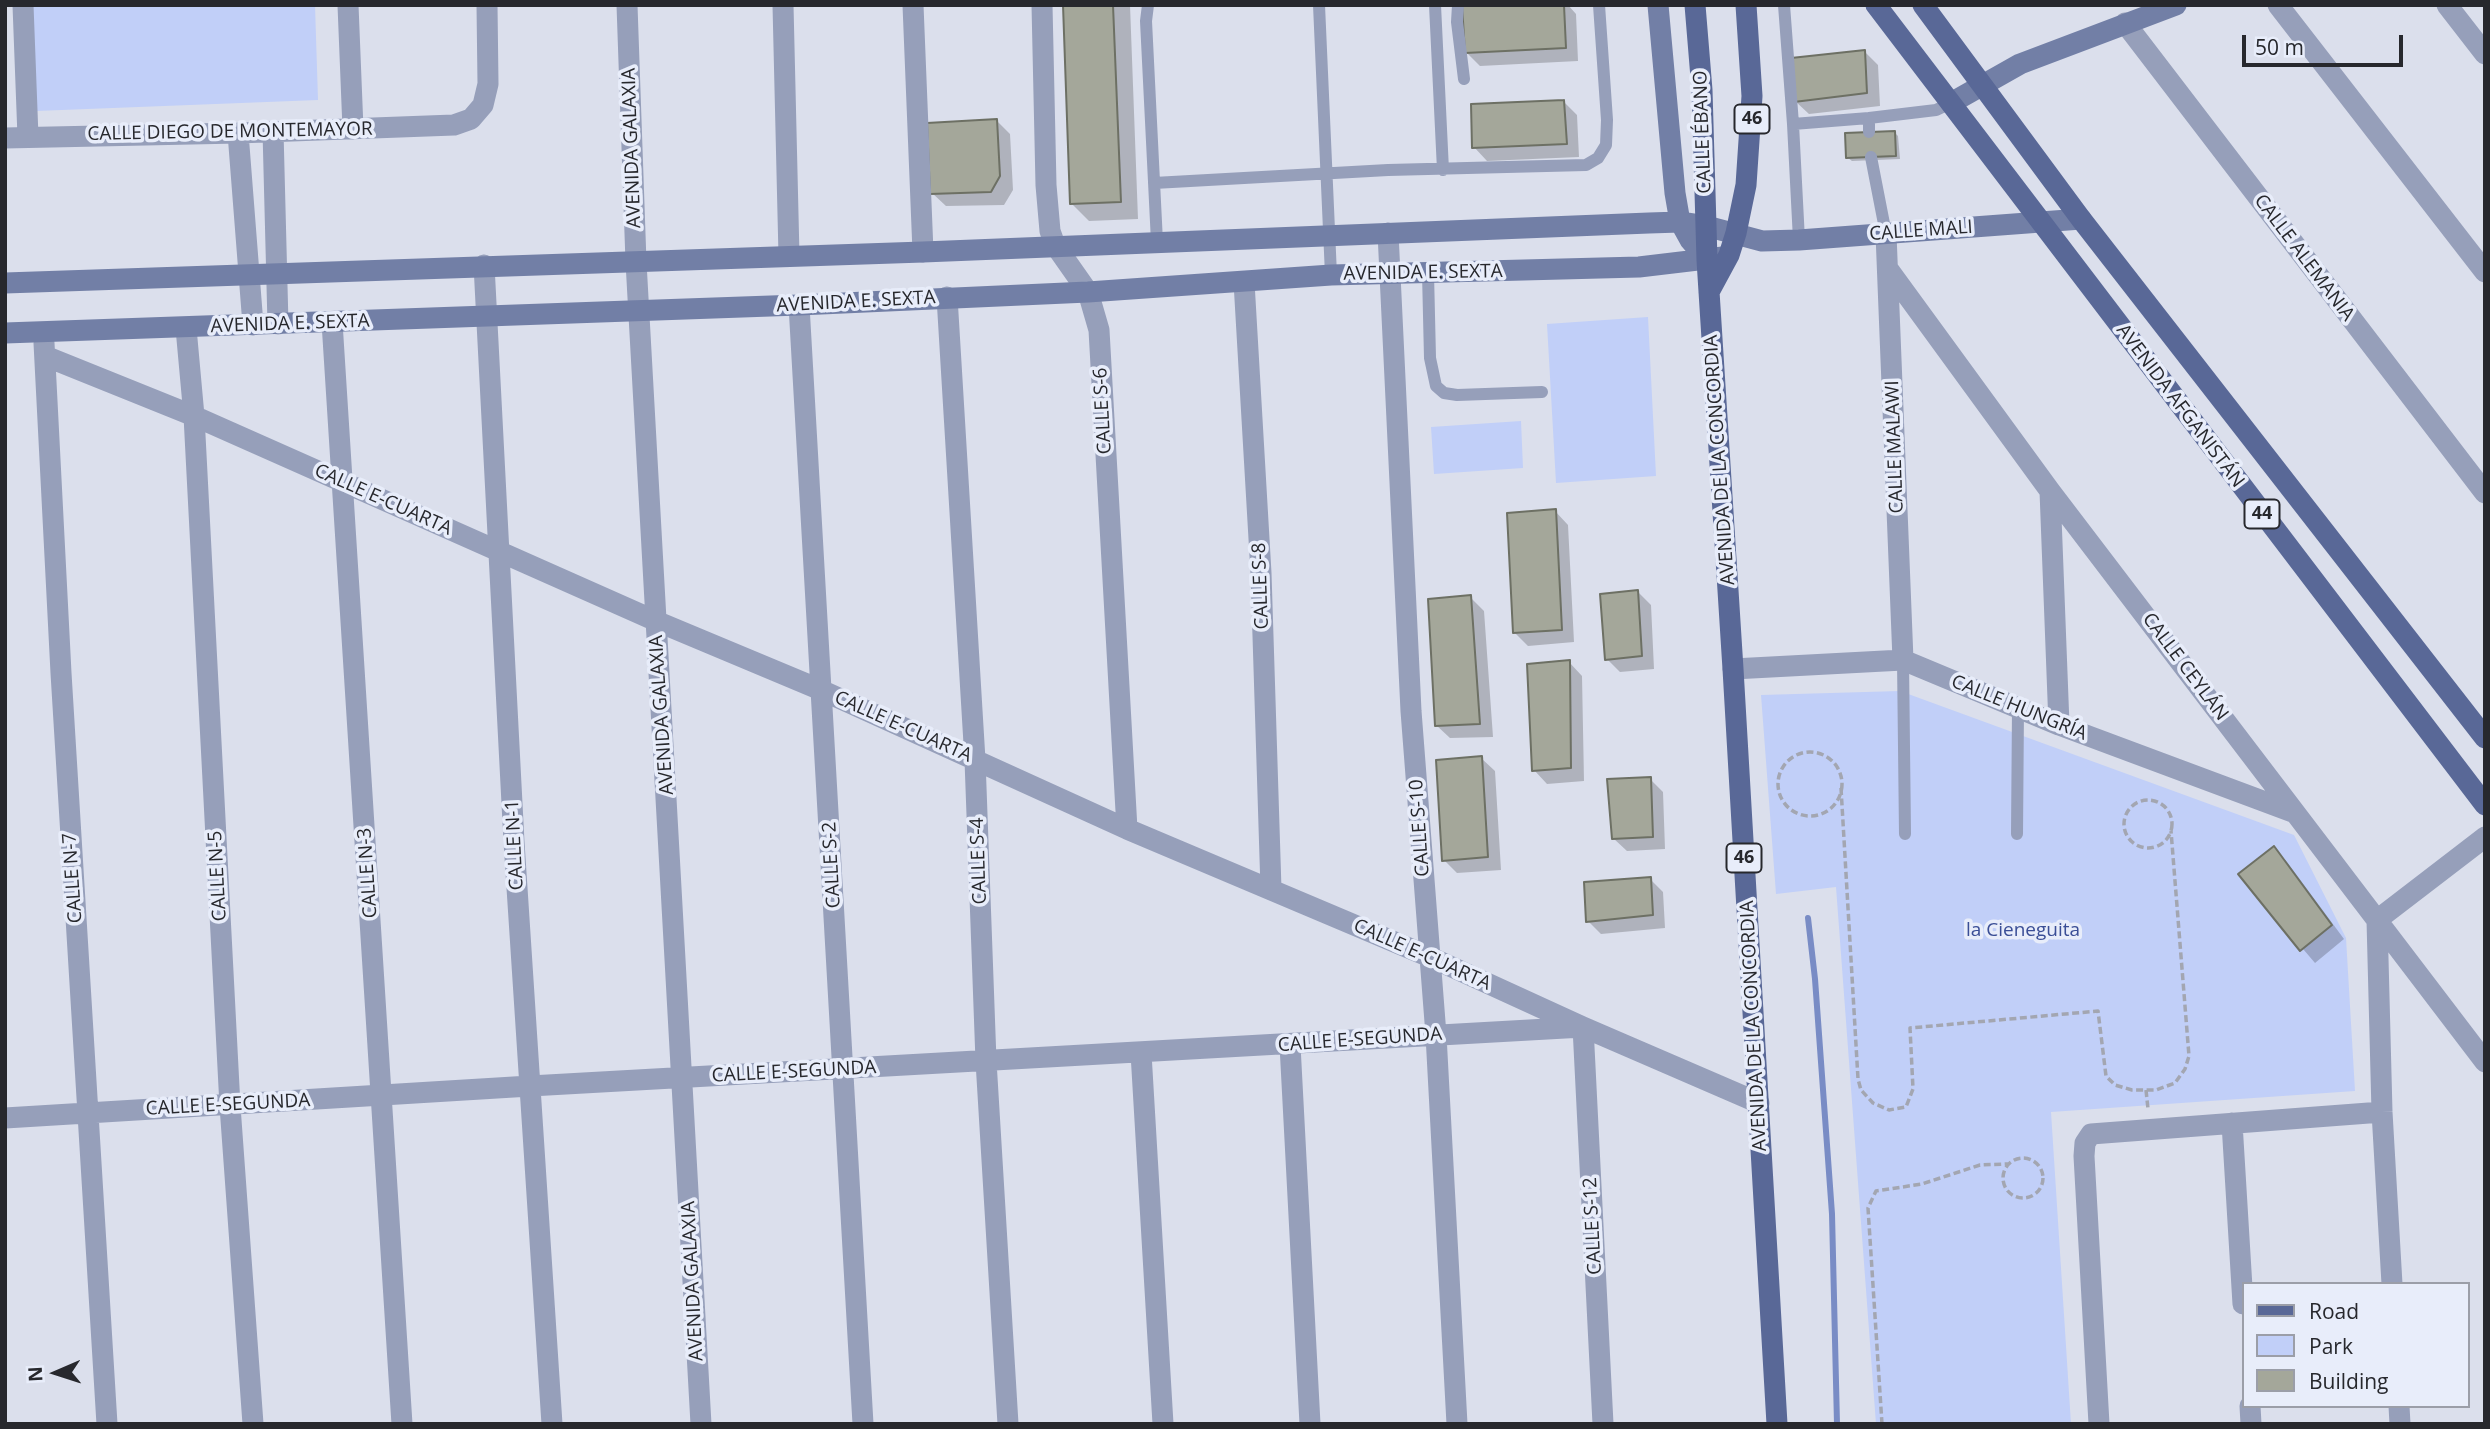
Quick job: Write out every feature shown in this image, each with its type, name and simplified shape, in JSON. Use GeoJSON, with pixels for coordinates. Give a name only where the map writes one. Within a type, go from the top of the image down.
{"type":"FeatureCollection","features":[{"type":"Feature","properties":{"kind":"main road","name":"CALLE ÉBANO"},"geometry":{"type":"LineString","coordinates":[[1695,5],[1702,90],[1707,260]]}},
{"type":"Feature","properties":{"kind":"main road","name":"CALLE ÉBANO"},"geometry":{"type":"LineString","coordinates":[[1729,255],[1737,233],[1746,185],[1752,131],[1746,5]]}},
{"type":"Feature","properties":{"kind":"main road","name":"AVENIDA AFGANISTÁN"},"geometry":{"type":"LineString","coordinates":[[1876,5],[2485,805]]}},
{"type":"Feature","properties":{"kind":"main road","name":"AVENIDA AFGANISTÁN"},"geometry":{"type":"LineString","coordinates":[[1923,5],[2081,219],[2485,738]]}},
{"type":"Feature","properties":{"kind":"main road","name":"46"},"geometry":{"type":"LineString","coordinates":[[1709,292],[1729,255]]}},
{"type":"Feature","properties":{"kind":"main road","name":"AVENIDA DE LA CONCORDIA"},"geometry":{"type":"LineString","coordinates":[[1707,260],[1777,1424]]}},
{"type":"Feature","properties":{"kind":"street"},"geometry":{"type":"LineString","coordinates":[[23,5],[29,136]]}},
{"type":"Feature","properties":{"kind":"street"},"geometry":{"type":"LineString","coordinates":[[348,5],[353,129]]}},
{"type":"Feature","properties":{"kind":"street","name":"CALLE DIEGO DE MONTEMAYOR"},"geometry":{"type":"LineString","coordinates":[[5,138],[454,125],[471,119],[483,105],[488,84],[487,5]]}},
{"type":"Feature","properties":{"kind":"street","name":"AVENIDA GALAXIA"},"geometry":{"type":"LineString","coordinates":[[627,5],[638,312],[665,748],[680,1078],[701,1424]]}},
{"type":"Feature","properties":{"kind":"street"},"geometry":{"type":"LineString","coordinates":[[783,5],[789,256]]}},
{"type":"Feature","properties":{"kind":"street"},"geometry":{"type":"LineString","coordinates":[[913,5],[923,252]]}},
{"type":"Feature","properties":{"kind":"street","name":"CALLE S-6"},"geometry":{"type":"LineString","coordinates":[[1042,5],[1047,212],[1055,246],[1088,292],[1094,305],[1099,330],[1127,829]]}},
{"type":"Feature","properties":{"kind":"street"},"geometry":{"type":"LineString","coordinates":[[1658,5],[1680,222],[1690,240],[1707,260]]}},
{"type":"Feature","properties":{"kind":"street"},"geometry":{"type":"LineString","coordinates":[[1951,103],[2020,64],[2176,5]]}},
{"type":"Feature","properties":{"kind":"street"},"geometry":{"type":"LineString","coordinates":[[2278,5],[2485,272]]}},
{"type":"Feature","properties":{"kind":"street"},"geometry":{"type":"LineString","coordinates":[[2447,5],[2485,54]]}},
{"type":"Feature","properties":{"kind":"street","name":"CALLE ALEMANIA"},"geometry":{"type":"LineString","coordinates":[[2125,23],[2485,493]]}},
{"type":"Feature","properties":{"kind":"street"},"geometry":{"type":"LineString","coordinates":[[273,131],[278,324]]}},
{"type":"Feature","properties":{"kind":"street"},"geometry":{"type":"LineString","coordinates":[[238,133],[253,325]]}},
{"type":"Feature","properties":{"kind":"street","name":"CALLE MALI"},"geometry":{"type":"LineString","coordinates":[[1706,226],[1762,241],[2081,219]]}},
{"type":"Feature","properties":{"kind":"street","name":"AVENIDA E. SEXTA"},"geometry":{"type":"LineString","coordinates":[[5,283],[923,252],[1680,222],[1706,226]]}},
{"type":"Feature","properties":{"kind":"street","name":"CALLE S-10"},"geometry":{"type":"LineString","coordinates":[[1388,233],[1411,711],[1436,1035],[1457,1424]]}},
{"type":"Feature","properties":{"kind":"street","name":"CALLE MALAWI"},"geometry":{"type":"LineString","coordinates":[[1886,234],[1903,660]]}},
{"type":"Feature","properties":{"kind":"street","name":"CALLE MALI"},"geometry":{"type":"LineString","coordinates":[[1707,260],[1729,255],[1762,241]]}},
{"type":"Feature","properties":{"kind":"street","name":"AVENIDA E. SEXTA"},"geometry":{"type":"LineString","coordinates":[[5,332],[799,306],[1088,292],[1331,275],[1639,267],[1707,260]]}},
{"type":"Feature","properties":{"kind":"street","name":"CALLE N-1"},"geometry":{"type":"LineString","coordinates":[[484,265],[514,842],[552,1424]]}},
{"type":"Feature","properties":{"kind":"street","name":"CALLE CEYLÁN"},"geometry":{"type":"LineString","coordinates":[[1888,269],[2050,491],[2485,1062]]}},
{"type":"Feature","properties":{"kind":"street","name":"CALLE S-8"},"geometry":{"type":"LineString","coordinates":[[1244,282],[1261,573],[1271,889]]}},
{"type":"Feature","properties":{"kind":"street","name":"CALLE S-4"},"geometry":{"type":"LineString","coordinates":[[947,297],[975,760],[986,1061],[1008,1424]]}},
{"type":"Feature","properties":{"kind":"street","name":"CALLE S-2"},"geometry":{"type":"LineString","coordinates":[[799,306],[863,1424]]}},
{"type":"Feature","properties":{"kind":"street","name":"CALLE N-3"},"geometry":{"type":"LineString","coordinates":[[332,322],[402,1424]]}},
{"type":"Feature","properties":{"kind":"street","name":"CALLE N-5"},"geometry":{"type":"LineString","coordinates":[[186,328],[194,416],[230,1106],[253,1424]]}},
{"type":"Feature","properties":{"kind":"street","name":"CALLE N-7"},"geometry":{"type":"LineString","coordinates":[[43,331],[107,1424]]}},
{"type":"Feature","properties":{"kind":"street","name":"CALLE E-CUARTA"},"geometry":{"type":"LineString","coordinates":[[45,356],[194,416],[656,621],[821,690],[1127,829],[1430,957],[1759,1103]]}},
{"type":"Feature","properties":{"kind":"street"},"geometry":{"type":"LineString","coordinates":[[2050,491],[2059,725]]}},
{"type":"Feature","properties":{"kind":"street","name":"CALLE HUNGRÍA"},"geometry":{"type":"LineString","coordinates":[[1733,669],[1903,660],[2059,725],[2295,813]]}},
{"type":"Feature","properties":{"kind":"street"},"geometry":{"type":"LineString","coordinates":[[2392,1282],[2382,1112],[2377,920],[2485,837]]}},
{"type":"Feature","properties":{"kind":"street","name":"CALLE E-SEGUNDA"},"geometry":{"type":"LineString","coordinates":[[5,1118],[1583,1027]]}},
{"type":"Feature","properties":{"kind":"street","name":"CALLE S-12"},"geometry":{"type":"LineString","coordinates":[[1583,1027],[1603,1424]]}},
{"type":"Feature","properties":{"kind":"street"},"geometry":{"type":"LineString","coordinates":[[1290,1045],[1310,1424]]}},
{"type":"Feature","properties":{"kind":"street"},"geometry":{"type":"LineString","coordinates":[[1141,1053],[1163,1424]]}},
{"type":"Feature","properties":{"kind":"street"},"geometry":{"type":"LineString","coordinates":[[2099,1424],[2085,1143],[2091,1135],[2102,1132],[2382,1112]]}},
{"type":"Feature","properties":{"kind":"street"},"geometry":{"type":"LineString","coordinates":[[2232,1123],[2242,1288]]}},
{"type":"Feature","properties":{"kind":"lane"},"geometry":{"type":"LineString","coordinates":[[1149,5],[1146,21],[1157,242]]}},
{"type":"Feature","properties":{"kind":"lane"},"geometry":{"type":"LineString","coordinates":[[1319,5],[1331,275]]}},
{"type":"Feature","properties":{"kind":"lane"},"geometry":{"type":"LineString","coordinates":[[1436,5],[1443,170]]}},
{"type":"Feature","properties":{"kind":"lane"},"geometry":{"type":"LineString","coordinates":[[1458,5],[1457,22],[1464,79]]}},
{"type":"Feature","properties":{"kind":"lane"},"geometry":{"type":"LineString","coordinates":[[1154,183],[1327,173],[1586,164],[1598,158],[1606,145],[1607,120],[1599,5]]}},
{"type":"Feature","properties":{"kind":"lane"},"geometry":{"type":"LineString","coordinates":[[1784,5],[1799,240]]}},
{"type":"Feature","properties":{"kind":"lane"},"geometry":{"type":"LineString","coordinates":[[1793,124],[1936,110],[1951,103]]}},
{"type":"Feature","properties":{"kind":"lane"},"geometry":{"type":"LineString","coordinates":[[1869,118],[1869,132]]}},
{"type":"Feature","properties":{"kind":"lane"},"geometry":{"type":"LineString","coordinates":[[1871,157],[1886,234]]}},
{"type":"Feature","properties":{"kind":"lane"},"geometry":{"type":"LineString","coordinates":[[1428,274],[1430,358],[1436,386],[1444,393],[1457,395],[1542,392]]}},
{"type":"Feature","properties":{"kind":"lane"},"geometry":{"type":"LineString","coordinates":[[1903,660],[1905,834]]}},
{"type":"Feature","properties":{"kind":"lane"},"geometry":{"type":"LineString","coordinates":[[2017,834],[2018,708]]}},
{"type":"Feature","properties":{"kind":"path"},"geometry":{"type":"LineString","coordinates":[[1841,790],[1831,810],[1812,817],[1802,816],[1793,812],[1780,796],[1779,776],[1790,759],[1809,752],[1828,757],[1841,773],[1858,1079],[1861,1090],[1873,1103],[1889,1111],[1906,1107],[1913,1089],[1910,1028],[2098,1011],[2106,1076],[2115,1085],[2132,1090],[2156,1090],[2175,1083],[2185,1069],[2189,1056],[2172,823],[2166,808],[2153,800],[2145,799],[2131,806],[2123,820],[2126,836],[2146,848],[2162,844],[2171,831]]}},
{"type":"Feature","properties":{"kind":"path"},"geometry":{"type":"LineString","coordinates":[[2146,1090],[2148,1111]]}},
{"type":"Feature","properties":{"kind":"path"},"geometry":{"type":"LineString","coordinates":[[1882,1424],[1868,1208],[1876,1191],[1923,1184],[1980,1165],[2008,1164],[2020,1158],[2033,1161],[2041,1172],[2038,1190],[2028,1197],[2016,1197],[2010,1193],[2006,1189],[2003,1176],[2008,1164]]}},
{"type":"Feature","properties":{"kind":"green space"},"geometry":{"type":"Polygon","coordinates":[[[30,5],[315,5],[318,100],[36,111],[30,5]]]}},
{"type":"Feature","properties":{"kind":"green space"},"geometry":{"type":"Polygon","coordinates":[[[1648,317],[1656,476],[1556,483],[1547,324],[1648,317]]]}},
{"type":"Feature","properties":{"kind":"green space"},"geometry":{"type":"Polygon","coordinates":[[[1521,421],[1523,468],[1434,474],[1431,427],[1521,421]]]}},
{"type":"Feature","properties":{"kind":"green space","name":"la Cieneguita"},"geometry":{"type":"Polygon","coordinates":[[[1900,691],[2294,835],[2346,938],[2355,1091],[2051,1112],[2071,1424],[1876,1424],[1836,887],[1776,894],[1761,695],[1900,691]]]}},
{"type":"Feature","properties":{"kind":"building"},"geometry":{"type":"Polygon","coordinates":[[[1063,5],[1113,5],[1121,202],[1070,204],[1063,5]]]}},
{"type":"Feature","properties":{"kind":"building"},"geometry":{"type":"Polygon","coordinates":[[[1462,5],[1564,5],[1566,48],[1465,53],[1462,5]]]}},
{"type":"Feature","properties":{"kind":"building"},"geometry":{"type":"Polygon","coordinates":[[[1865,50],[1867,93],[1794,102],[1791,58],[1865,50]]]}},
{"type":"Feature","properties":{"kind":"building"},"geometry":{"type":"Polygon","coordinates":[[[1564,100],[1567,144],[1472,148],[1471,104],[1564,100]]]}},
{"type":"Feature","properties":{"kind":"building"},"geometry":{"type":"Polygon","coordinates":[[[997,119],[1000,176],[991,192],[930,194],[927,123],[997,119]]]}},
{"type":"Feature","properties":{"kind":"building"},"geometry":{"type":"Polygon","coordinates":[[[1895,131],[1896,156],[1846,158],[1845,133],[1895,131]]]}},
{"type":"Feature","properties":{"kind":"building"},"geometry":{"type":"Polygon","coordinates":[[[1556,509],[1562,630],[1513,633],[1507,513],[1556,509]]]}},
{"type":"Feature","properties":{"kind":"building"},"geometry":{"type":"Polygon","coordinates":[[[1638,590],[1642,656],[1605,660],[1600,594],[1638,590]]]}},
{"type":"Feature","properties":{"kind":"building"},"geometry":{"type":"Polygon","coordinates":[[[1471,595],[1480,724],[1435,726],[1428,599],[1471,595]]]}},
{"type":"Feature","properties":{"kind":"building"},"geometry":{"type":"Polygon","coordinates":[[[1570,660],[1571,768],[1532,771],[1527,664],[1570,660]]]}},
{"type":"Feature","properties":{"kind":"building"},"geometry":{"type":"Polygon","coordinates":[[[1482,756],[1488,857],[1442,861],[1436,760],[1482,756]]]}},
{"type":"Feature","properties":{"kind":"building"},"geometry":{"type":"Polygon","coordinates":[[[1651,777],[1653,837],[1612,839],[1607,779],[1651,777]]]}},
{"type":"Feature","properties":{"kind":"building"},"geometry":{"type":"Polygon","coordinates":[[[2274,846],[2332,925],[2300,951],[2238,874],[2274,846]]]}},
{"type":"Feature","properties":{"kind":"building"},"geometry":{"type":"Polygon","coordinates":[[[1651,877],[1653,915],[1586,922],[1584,882],[1651,877]]]}},
{"type":"Feature","properties":{"kind":"waterway"},"geometry":{"type":"LineString","coordinates":[[1808,918],[1832,1214],[1837,1424]]}}]}
